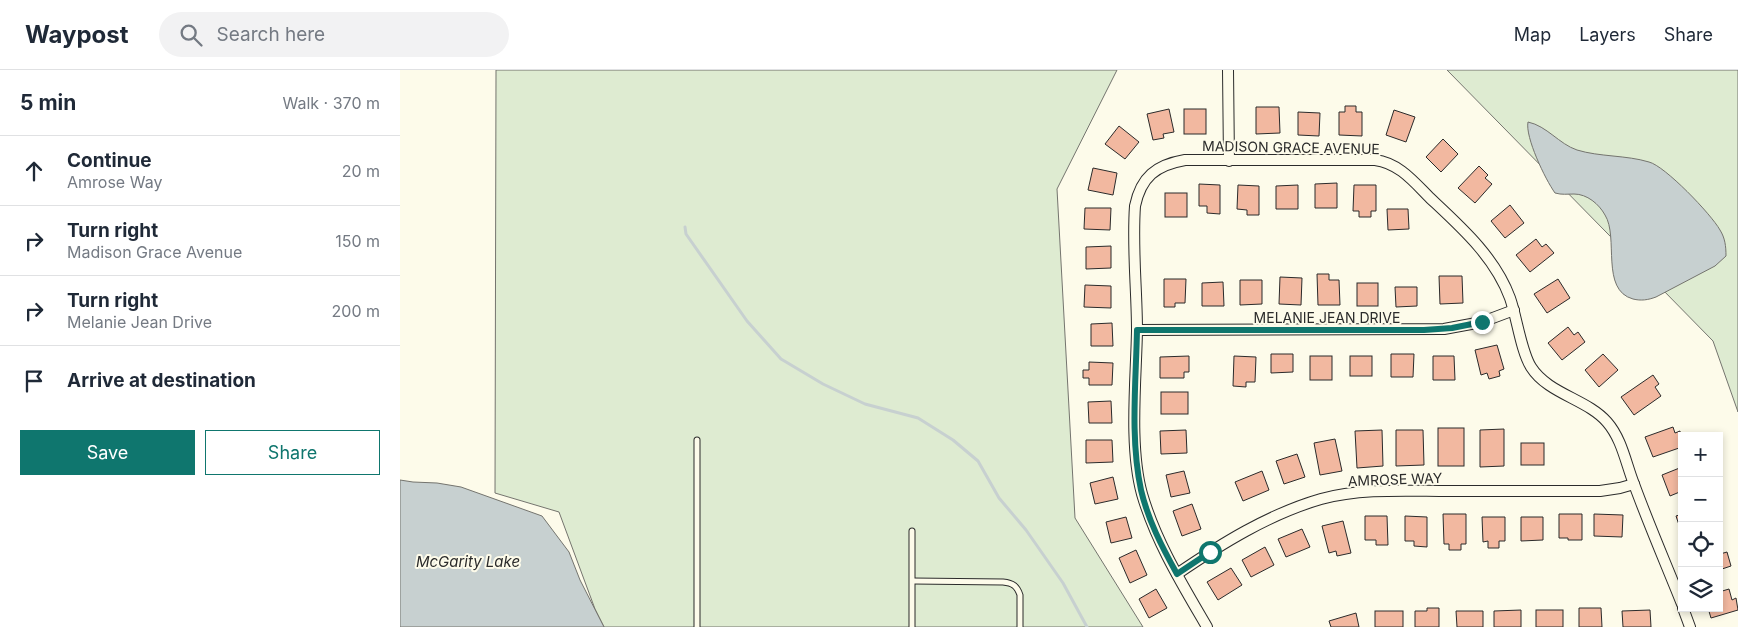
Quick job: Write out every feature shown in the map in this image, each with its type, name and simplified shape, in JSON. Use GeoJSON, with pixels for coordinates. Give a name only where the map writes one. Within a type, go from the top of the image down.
{"type":"FeatureCollection","features":[{"type":"Feature","properties":{"kind":"street"},"geometry":{"type":"LineString","coordinates":[[1228,70],[1228,161]]}},
{"type":"Feature","properties":{"kind":"street","name":"MADISON GRACE AVENUE"},"geometry":{"type":"LineString","coordinates":[[1207,627],[1164,551],[1152,525],[1138,476],[1135,436],[1137,330],[1134,218],[1137,197],[1152,172],[1161,166],[1184,160],[1375,160],[1393,165],[1407,176],[1472,237],[1496,272],[1514,310],[1526,358],[1530,366],[1550,386],[1606,420],[1617,437],[1678,594]]}},
{"type":"Feature","properties":{"kind":"street","name":"MELANIE JEAN DRIVE"},"geometry":{"type":"LineString","coordinates":[[1137,330],[1444,329],[1482,322],[1514,310]]}},
{"type":"Feature","properties":{"kind":"street","name":"AMROSE WAY"},"geometry":{"type":"LineString","coordinates":[[1177,574],[1267,520],[1306,504],[1345,494],[1383,491],[1600,491],[1634,484]]}},
{"type":"Feature","properties":{"kind":"street"},"geometry":{"type":"LineString","coordinates":[[1684,612],[1690,627]]}},
{"type":"Feature","properties":{"kind":"lane"},"geometry":{"type":"LineString","coordinates":[[697,440],[697,627]]}},
{"type":"Feature","properties":{"kind":"lane"},"geometry":{"type":"LineString","coordinates":[[912,531],[912,627]]}},
{"type":"Feature","properties":{"kind":"lane"},"geometry":{"type":"LineString","coordinates":[[913,581],[1003,582],[1013,584],[1019,590],[1020,595],[1020,627]]}},
{"type":"Feature","properties":{"kind":"green space"},"geometry":{"type":"Polygon","coordinates":[[[496,70],[1117,70],[1057,189],[1075,518],[1143,627],[604,627],[595,609],[559,512],[495,493],[496,70]]]}},
{"type":"Feature","properties":{"kind":"green space"},"geometry":{"type":"Polygon","coordinates":[[[1447,70],[1738,70],[1738,412],[1713,341],[1447,70]]]}},
{"type":"Feature","properties":{"kind":"water"},"geometry":{"type":"Polygon","coordinates":[[[1528,122],[1541,127],[1564,144],[1577,150],[1640,160],[1656,165],[1676,181],[1715,223],[1724,239],[1726,256],[1715,266],[1656,297],[1639,300],[1623,294],[1613,274],[1611,236],[1605,215],[1596,204],[1579,194],[1555,193],[1541,168],[1533,147],[1528,122]]]}},
{"type":"Feature","properties":{"kind":"water","name":"McGarity Lake"},"geometry":{"type":"Polygon","coordinates":[[[400,480],[461,487],[542,516],[569,552],[580,580],[604,627],[400,627],[400,480]]]}},
{"type":"Feature","properties":{"kind":"building"},"geometry":{"type":"Polygon","coordinates":[[[1345,106],[1356,106],[1356,112],[1362,112],[1362,136],[1339,135],[1339,112],[1345,112],[1345,106]]]}},
{"type":"Feature","properties":{"kind":"building"},"geometry":{"type":"Polygon","coordinates":[[[1256,107],[1279,107],[1280,133],[1256,134],[1256,107]]]}},
{"type":"Feature","properties":{"kind":"building"},"geometry":{"type":"Polygon","coordinates":[[[1169,109],[1174,132],[1163,134],[1164,138],[1153,140],[1147,114],[1169,109]]]}},
{"type":"Feature","properties":{"kind":"building"},"geometry":{"type":"Polygon","coordinates":[[[1184,109],[1206,109],[1206,134],[1184,134],[1184,109]]]}},
{"type":"Feature","properties":{"kind":"building"},"geometry":{"type":"Polygon","coordinates":[[[1394,110],[1415,117],[1406,142],[1386,135],[1394,110]]]}},
{"type":"Feature","properties":{"kind":"building"},"geometry":{"type":"Polygon","coordinates":[[[1298,112],[1320,113],[1319,136],[1298,135],[1298,112]]]}},
{"type":"Feature","properties":{"kind":"building"},"geometry":{"type":"Polygon","coordinates":[[[1119,126],[1139,142],[1125,159],[1105,144],[1119,126]]]}},
{"type":"Feature","properties":{"kind":"building"},"geometry":{"type":"Polygon","coordinates":[[[1443,139],[1458,154],[1441,172],[1426,157],[1443,139]]]}},
{"type":"Feature","properties":{"kind":"building"},"geometry":{"type":"Polygon","coordinates":[[[1479,166],[1488,175],[1485,178],[1492,184],[1475,203],[1458,188],[1479,166]]]}},
{"type":"Feature","properties":{"kind":"building"},"geometry":{"type":"Polygon","coordinates":[[[1093,168],[1117,173],[1113,195],[1088,190],[1093,168]]]}},
{"type":"Feature","properties":{"kind":"building"},"geometry":{"type":"Polygon","coordinates":[[[1337,183],[1337,208],[1315,208],[1315,184],[1337,183]]]}},
{"type":"Feature","properties":{"kind":"building"},"geometry":{"type":"Polygon","coordinates":[[[1199,184],[1220,185],[1220,214],[1207,213],[1207,206],[1199,206],[1199,184]]]}},
{"type":"Feature","properties":{"kind":"building"},"geometry":{"type":"Polygon","coordinates":[[[1238,185],[1259,186],[1259,215],[1247,215],[1247,210],[1237,209],[1238,185]]]}},
{"type":"Feature","properties":{"kind":"building"},"geometry":{"type":"Polygon","coordinates":[[[1298,185],[1298,209],[1276,209],[1276,186],[1298,185]]]}},
{"type":"Feature","properties":{"kind":"building"},"geometry":{"type":"Polygon","coordinates":[[[1354,185],[1376,185],[1376,211],[1371,211],[1371,217],[1359,217],[1359,211],[1353,211],[1354,185]]]}},
{"type":"Feature","properties":{"kind":"building"},"geometry":{"type":"Polygon","coordinates":[[[1165,193],[1187,193],[1187,217],[1165,217],[1165,193]]]}},
{"type":"Feature","properties":{"kind":"building"},"geometry":{"type":"Polygon","coordinates":[[[1510,205],[1524,223],[1505,238],[1491,221],[1510,205]]]}},
{"type":"Feature","properties":{"kind":"building"},"geometry":{"type":"Polygon","coordinates":[[[1085,208],[1111,208],[1110,230],[1084,229],[1085,208]]]}},
{"type":"Feature","properties":{"kind":"building"},"geometry":{"type":"Polygon","coordinates":[[[1387,209],[1408,209],[1409,229],[1388,230],[1387,209]]]}},
{"type":"Feature","properties":{"kind":"building"},"geometry":{"type":"Polygon","coordinates":[[[1536,239],[1542,247],[1546,244],[1554,253],[1530,272],[1516,255],[1536,239]]]}},
{"type":"Feature","properties":{"kind":"building"},"geometry":{"type":"Polygon","coordinates":[[[1111,246],[1111,268],[1086,269],[1086,247],[1111,246]]]}},
{"type":"Feature","properties":{"kind":"building"},"geometry":{"type":"Polygon","coordinates":[[[1317,274],[1329,274],[1329,280],[1339,280],[1340,305],[1318,305],[1317,274]]]}},
{"type":"Feature","properties":{"kind":"building"},"geometry":{"type":"Polygon","coordinates":[[[1439,276],[1462,276],[1463,303],[1440,304],[1439,276]]]}},
{"type":"Feature","properties":{"kind":"building"},"geometry":{"type":"Polygon","coordinates":[[[1280,277],[1302,278],[1301,305],[1279,304],[1280,277]]]}},
{"type":"Feature","properties":{"kind":"building"},"geometry":{"type":"Polygon","coordinates":[[[1164,279],[1186,279],[1185,303],[1175,303],[1175,307],[1164,307],[1164,279]]]}},
{"type":"Feature","properties":{"kind":"building"},"geometry":{"type":"Polygon","coordinates":[[[1558,279],[1570,298],[1547,313],[1534,294],[1558,279]]]}},
{"type":"Feature","properties":{"kind":"building"},"geometry":{"type":"Polygon","coordinates":[[[1240,280],[1262,280],[1262,304],[1240,305],[1240,280]]]}},
{"type":"Feature","properties":{"kind":"building"},"geometry":{"type":"Polygon","coordinates":[[[1223,282],[1224,306],[1202,306],[1202,283],[1223,282]]]}},
{"type":"Feature","properties":{"kind":"building"},"geometry":{"type":"Polygon","coordinates":[[[1357,283],[1378,283],[1378,306],[1357,306],[1357,283]]]}},
{"type":"Feature","properties":{"kind":"building"},"geometry":{"type":"Polygon","coordinates":[[[1085,285],[1111,286],[1111,308],[1084,307],[1085,285]]]}},
{"type":"Feature","properties":{"kind":"building"},"geometry":{"type":"Polygon","coordinates":[[[1395,287],[1417,287],[1417,306],[1396,307],[1395,287]]]}},
{"type":"Feature","properties":{"kind":"building"},"geometry":{"type":"Polygon","coordinates":[[[1112,323],[1113,346],[1091,346],[1091,324],[1112,323]]]}},
{"type":"Feature","properties":{"kind":"building"},"geometry":{"type":"Polygon","coordinates":[[[1568,327],[1574,335],[1578,332],[1585,342],[1562,360],[1548,343],[1568,327]]]}},
{"type":"Feature","properties":{"kind":"building"},"geometry":{"type":"Polygon","coordinates":[[[1497,345],[1504,369],[1499,371],[1500,376],[1489,379],[1487,373],[1481,375],[1475,350],[1497,345]]]}},
{"type":"Feature","properties":{"kind":"building"},"geometry":{"type":"Polygon","coordinates":[[[1271,354],[1293,354],[1293,372],[1271,373],[1271,354]]]}},
{"type":"Feature","properties":{"kind":"building"},"geometry":{"type":"Polygon","coordinates":[[[1391,354],[1414,354],[1413,377],[1391,377],[1391,354]]]}},
{"type":"Feature","properties":{"kind":"building"},"geometry":{"type":"Polygon","coordinates":[[[1603,354],[1618,370],[1599,387],[1585,370],[1603,354]]]}},
{"type":"Feature","properties":{"kind":"building"},"geometry":{"type":"Polygon","coordinates":[[[1189,356],[1189,372],[1184,372],[1184,378],[1160,378],[1160,357],[1189,356]]]}},
{"type":"Feature","properties":{"kind":"building"},"geometry":{"type":"Polygon","coordinates":[[[1234,356],[1256,357],[1255,382],[1246,382],[1246,387],[1233,386],[1234,356]]]}},
{"type":"Feature","properties":{"kind":"building"},"geometry":{"type":"Polygon","coordinates":[[[1310,356],[1332,356],[1332,380],[1310,380],[1310,356]]]}},
{"type":"Feature","properties":{"kind":"building"},"geometry":{"type":"Polygon","coordinates":[[[1350,356],[1372,356],[1372,376],[1350,376],[1350,356]]]}},
{"type":"Feature","properties":{"kind":"building"},"geometry":{"type":"Polygon","coordinates":[[[1433,356],[1454,356],[1455,380],[1433,380],[1433,356]]]}},
{"type":"Feature","properties":{"kind":"building"},"geometry":{"type":"Polygon","coordinates":[[[1089,362],[1113,363],[1112,385],[1089,385],[1089,378],[1083,378],[1083,370],[1089,370],[1089,362]]]}},
{"type":"Feature","properties":{"kind":"building"},"geometry":{"type":"Polygon","coordinates":[[[1653,375],[1659,384],[1655,387],[1661,396],[1634,415],[1621,397],[1653,375]]]}},
{"type":"Feature","properties":{"kind":"building"},"geometry":{"type":"Polygon","coordinates":[[[1161,392],[1188,392],[1188,414],[1161,414],[1161,392]]]}},
{"type":"Feature","properties":{"kind":"building"},"geometry":{"type":"Polygon","coordinates":[[[1111,401],[1112,423],[1089,423],[1088,402],[1111,401]]]}},
{"type":"Feature","properties":{"kind":"building"},"geometry":{"type":"Polygon","coordinates":[[[1673,427],[1675,433],[1680,431],[1678,432],[1678,448],[1653,457],[1645,437],[1673,427]]]}},
{"type":"Feature","properties":{"kind":"building"},"geometry":{"type":"Polygon","coordinates":[[[1438,428],[1464,428],[1464,466],[1438,466],[1438,428]]]}},
{"type":"Feature","properties":{"kind":"building"},"geometry":{"type":"Polygon","coordinates":[[[1504,429],[1504,466],[1480,467],[1480,430],[1504,429]]]}},
{"type":"Feature","properties":{"kind":"building"},"geometry":{"type":"Polygon","coordinates":[[[1186,430],[1187,453],[1161,454],[1160,431],[1186,430]]]}},
{"type":"Feature","properties":{"kind":"building"},"geometry":{"type":"Polygon","coordinates":[[[1382,430],[1383,466],[1357,468],[1355,431],[1382,430]]]}},
{"type":"Feature","properties":{"kind":"building"},"geometry":{"type":"Polygon","coordinates":[[[1396,430],[1423,430],[1424,465],[1396,466],[1396,430]]]}},
{"type":"Feature","properties":{"kind":"building"},"geometry":{"type":"Polygon","coordinates":[[[1335,439],[1342,471],[1320,475],[1314,443],[1335,439]]]}},
{"type":"Feature","properties":{"kind":"building"},"geometry":{"type":"Polygon","coordinates":[[[1086,440],[1112,440],[1113,462],[1086,463],[1086,440]]]}},
{"type":"Feature","properties":{"kind":"building"},"geometry":{"type":"Polygon","coordinates":[[[1521,443],[1544,443],[1544,465],[1521,465],[1521,443]]]}},
{"type":"Feature","properties":{"kind":"building"},"geometry":{"type":"Polygon","coordinates":[[[1297,454],[1305,477],[1284,484],[1276,461],[1297,454]]]}},
{"type":"Feature","properties":{"kind":"building"},"geometry":{"type":"Polygon","coordinates":[[[1678,469],[1678,493],[1670,496],[1662,475],[1678,469]]]}},
{"type":"Feature","properties":{"kind":"building"},"geometry":{"type":"Polygon","coordinates":[[[1184,471],[1190,493],[1171,497],[1166,475],[1184,471]]]}},
{"type":"Feature","properties":{"kind":"building"},"geometry":{"type":"Polygon","coordinates":[[[1262,471],[1269,490],[1243,501],[1235,482],[1262,471]]]}},
{"type":"Feature","properties":{"kind":"building"},"geometry":{"type":"Polygon","coordinates":[[[1113,477],[1118,499],[1095,504],[1090,483],[1113,477]]]}},
{"type":"Feature","properties":{"kind":"building"},"geometry":{"type":"Polygon","coordinates":[[[1192,504],[1201,529],[1182,536],[1173,511],[1192,504]]]}},
{"type":"Feature","properties":{"kind":"building"},"geometry":{"type":"Polygon","coordinates":[[[1443,514],[1466,514],[1466,544],[1461,544],[1461,550],[1449,550],[1449,544],[1444,544],[1443,514]]]}},
{"type":"Feature","properties":{"kind":"building"},"geometry":{"type":"Polygon","coordinates":[[[1559,514],[1582,514],[1582,540],[1559,538],[1559,514]]]}},
{"type":"Feature","properties":{"kind":"building"},"geometry":{"type":"Polygon","coordinates":[[[1594,514],[1623,515],[1622,537],[1594,536],[1594,514]]]}},
{"type":"Feature","properties":{"kind":"building"},"geometry":{"type":"Polygon","coordinates":[[[1365,516],[1387,516],[1388,545],[1376,545],[1376,540],[1365,540],[1365,516]]]}},
{"type":"Feature","properties":{"kind":"building"},"geometry":{"type":"Polygon","coordinates":[[[1405,516],[1427,517],[1427,547],[1414,546],[1414,541],[1405,541],[1405,516]]]}},
{"type":"Feature","properties":{"kind":"building"},"geometry":{"type":"Polygon","coordinates":[[[1126,517],[1132,538],[1111,543],[1106,522],[1126,517]]]}},
{"type":"Feature","properties":{"kind":"building"},"geometry":{"type":"Polygon","coordinates":[[[1482,517],[1505,517],[1505,541],[1499,541],[1499,548],[1488,548],[1488,541],[1483,542],[1482,517]]]}},
{"type":"Feature","properties":{"kind":"building"},"geometry":{"type":"Polygon","coordinates":[[[1521,517],[1543,517],[1543,540],[1521,541],[1521,517]]]}},
{"type":"Feature","properties":{"kind":"building"},"geometry":{"type":"Polygon","coordinates":[[[1343,521],[1351,553],[1337,556],[1336,551],[1329,553],[1322,526],[1343,521]]]}},
{"type":"Feature","properties":{"kind":"building"},"geometry":{"type":"Polygon","coordinates":[[[1302,529],[1310,547],[1286,557],[1278,539],[1302,529]]]}},
{"type":"Feature","properties":{"kind":"building"},"geometry":{"type":"Polygon","coordinates":[[[1265,547],[1274,565],[1251,577],[1242,560],[1265,547]]]}},
{"type":"Feature","properties":{"kind":"building"},"geometry":{"type":"Polygon","coordinates":[[[1136,550],[1147,575],[1130,583],[1119,558],[1136,550]]]}},
{"type":"Feature","properties":{"kind":"building"},"geometry":{"type":"Polygon","coordinates":[[[1727,552],[1731,566],[1723,569],[1723,553],[1727,552]]]}},
{"type":"Feature","properties":{"kind":"building"},"geometry":{"type":"Polygon","coordinates":[[[1231,568],[1242,585],[1218,600],[1207,582],[1231,568]]]}},
{"type":"Feature","properties":{"kind":"building"},"geometry":{"type":"Polygon","coordinates":[[[1156,589],[1167,608],[1149,618],[1139,599],[1156,589]]]}},
{"type":"Feature","properties":{"kind":"building"},"geometry":{"type":"Polygon","coordinates":[[[1729,589],[1732,600],[1736,598],[1738,610],[1711,618],[1709,612],[1723,612],[1723,591],[1729,589]]]}},
{"type":"Feature","properties":{"kind":"building"},"geometry":{"type":"Polygon","coordinates":[[[1427,608],[1439,608],[1439,627],[1415,627],[1415,611],[1427,611],[1427,608]]]}},
{"type":"Feature","properties":{"kind":"building"},"geometry":{"type":"Polygon","coordinates":[[[1579,608],[1601,608],[1602,627],[1579,627],[1579,608]]]}},
{"type":"Feature","properties":{"kind":"building"},"geometry":{"type":"Polygon","coordinates":[[[1521,610],[1521,627],[1494,627],[1494,611],[1521,610]]]}},
{"type":"Feature","properties":{"kind":"building"},"geometry":{"type":"Polygon","coordinates":[[[1536,610],[1563,610],[1563,627],[1536,627],[1536,610]]]}},
{"type":"Feature","properties":{"kind":"building"},"geometry":{"type":"Polygon","coordinates":[[[1650,610],[1651,627],[1623,627],[1622,611],[1650,610]]]}},
{"type":"Feature","properties":{"kind":"building"},"geometry":{"type":"Polygon","coordinates":[[[1375,611],[1403,611],[1403,627],[1375,627],[1375,611]]]}},
{"type":"Feature","properties":{"kind":"building"},"geometry":{"type":"Polygon","coordinates":[[[1456,611],[1483,611],[1483,627],[1457,627],[1456,611]]]}},
{"type":"Feature","properties":{"kind":"building"},"geometry":{"type":"Polygon","coordinates":[[[1356,613],[1359,627],[1331,627],[1329,621],[1356,613]]]}},
{"type":"Feature","properties":{"kind":"waterway"},"geometry":{"type":"LineString","coordinates":[[685,227],[686,234],[747,321],[781,359],[823,384],[865,404],[918,418],[953,440],[978,461],[999,498],[1026,530],[1063,583],[1087,627]]}},
{"type":"Feature","properties":{"kind":"route"},"geometry":{"type":"LineString","coordinates":[[1210,552],[1177,574],[1152,525],[1142,492],[1136,461],[1137,330],[1424,330],[1452,328],[1482,322]]}}]}
